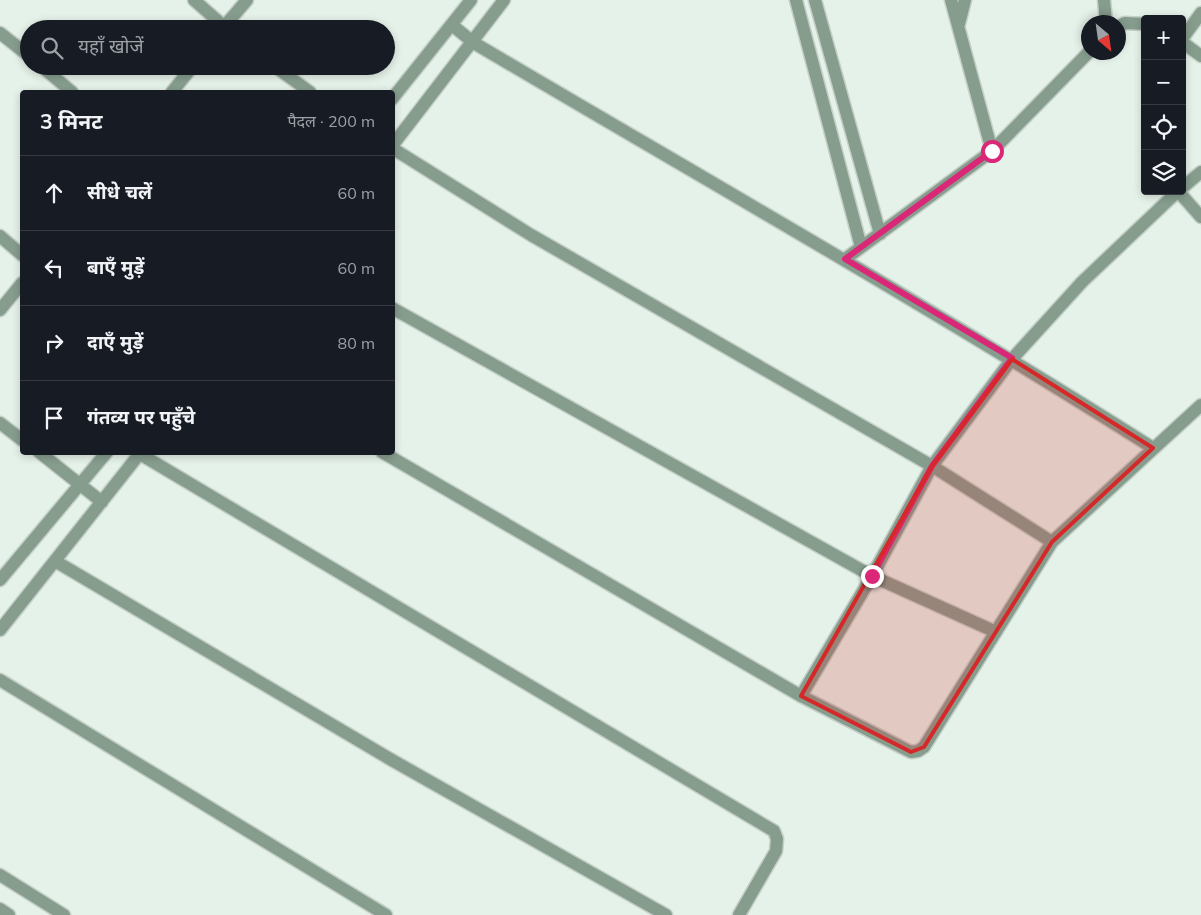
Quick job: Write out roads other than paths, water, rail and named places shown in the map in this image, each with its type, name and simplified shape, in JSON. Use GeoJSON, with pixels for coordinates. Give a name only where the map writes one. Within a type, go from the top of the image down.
{"type":"FeatureCollection","features":[{"type":"Feature","properties":{"kind":"street"},"geometry":{"type":"LineString","coordinates":[[194,0],[216,20]]}},
{"type":"Feature","properties":{"kind":"street"},"geometry":{"type":"LineString","coordinates":[[231,20],[247,0]]}},
{"type":"Feature","properties":{"kind":"street"},"geometry":{"type":"LineString","coordinates":[[395,95],[471,0]]}},
{"type":"Feature","properties":{"kind":"street"},"geometry":{"type":"LineString","coordinates":[[395,143],[474,43],[504,0]]}},
{"type":"Feature","properties":{"kind":"street"},"geometry":{"type":"LineString","coordinates":[[796,0],[861,247]]}},
{"type":"Feature","properties":{"kind":"street"},"geometry":{"type":"LineString","coordinates":[[815,0],[880,234]]}},
{"type":"Feature","properties":{"kind":"street"},"geometry":{"type":"LineString","coordinates":[[951,0],[992,151]]}},
{"type":"Feature","properties":{"kind":"street"},"geometry":{"type":"LineString","coordinates":[[958,25],[965,0]]}},
{"type":"Feature","properties":{"kind":"street"},"geometry":{"type":"LineString","coordinates":[[1104,0],[1105,15]]}},
{"type":"Feature","properties":{"kind":"street"},"geometry":{"type":"LineString","coordinates":[[1186,35],[1201,13]]}},
{"type":"Feature","properties":{"kind":"street"},"geometry":{"type":"LineString","coordinates":[[1126,23],[1141,24]]}},
{"type":"Feature","properties":{"kind":"street"},"geometry":{"type":"LineString","coordinates":[[452,25],[474,43],[1012,358],[1154,448]]}},
{"type":"Feature","properties":{"kind":"street"},"geometry":{"type":"LineString","coordinates":[[0,34],[20,49]]}},
{"type":"Feature","properties":{"kind":"street"},"geometry":{"type":"LineString","coordinates":[[1186,44],[1201,56]]}},
{"type":"Feature","properties":{"kind":"street"},"geometry":{"type":"LineString","coordinates":[[845,259],[992,151],[1081,60]]}},
{"type":"Feature","properties":{"kind":"street"},"geometry":{"type":"LineString","coordinates":[[52,75],[70,90]]}},
{"type":"Feature","properties":{"kind":"street"},"geometry":{"type":"LineString","coordinates":[[174,90],[186,75]]}},
{"type":"Feature","properties":{"kind":"street"},"geometry":{"type":"LineString","coordinates":[[286,75],[307,90]]}},
{"type":"Feature","properties":{"kind":"street"},"geometry":{"type":"LineString","coordinates":[[395,149],[531,235],[932,466],[1052,542]]}},
{"type":"Feature","properties":{"kind":"street"},"geometry":{"type":"LineString","coordinates":[[1186,185],[1201,172]]}},
{"type":"Feature","properties":{"kind":"street"},"geometry":{"type":"LineString","coordinates":[[801,696],[872,576],[932,466],[1012,358],[1082,282],[1174,195]]}},
{"type":"Feature","properties":{"kind":"street"},"geometry":{"type":"LineString","coordinates":[[1182,195],[1201,217]]}},
{"type":"Feature","properties":{"kind":"street"},"geometry":{"type":"LineString","coordinates":[[0,236],[20,254]]}},
{"type":"Feature","properties":{"kind":"street"},"geometry":{"type":"LineString","coordinates":[[0,310],[20,285]]}},
{"type":"Feature","properties":{"kind":"street"},"geometry":{"type":"LineString","coordinates":[[395,310],[872,576],[996,632]]}},
{"type":"Feature","properties":{"kind":"street"},"geometry":{"type":"LineString","coordinates":[[387,455],[801,696],[905,750],[918,751],[924,747],[1052,542],[1201,405]]}},
{"type":"Feature","properties":{"kind":"street"},"geometry":{"type":"LineString","coordinates":[[0,423],[20,438]]}},
{"type":"Feature","properties":{"kind":"street"},"geometry":{"type":"LineString","coordinates":[[42,455],[102,502]]}},
{"type":"Feature","properties":{"kind":"street"},"geometry":{"type":"LineString","coordinates":[[0,580],[105,455]]}},
{"type":"Feature","properties":{"kind":"street"},"geometry":{"type":"LineString","coordinates":[[0,630],[138,455]]}},
{"type":"Feature","properties":{"kind":"street"},"geometry":{"type":"LineString","coordinates":[[143,455],[774,831],[777,839],[776,851],[739,915]]}},
{"type":"Feature","properties":{"kind":"street"},"geometry":{"type":"LineString","coordinates":[[55,561],[390,759],[666,915]]}},
{"type":"Feature","properties":{"kind":"street"},"geometry":{"type":"LineString","coordinates":[[0,680],[386,915]]}},
{"type":"Feature","properties":{"kind":"street"},"geometry":{"type":"LineString","coordinates":[[0,875],[64,915]]}},
{"type":"Feature","properties":{"kind":"street"},"geometry":{"type":"LineString","coordinates":[[0,909],[9,915]]}}]}
